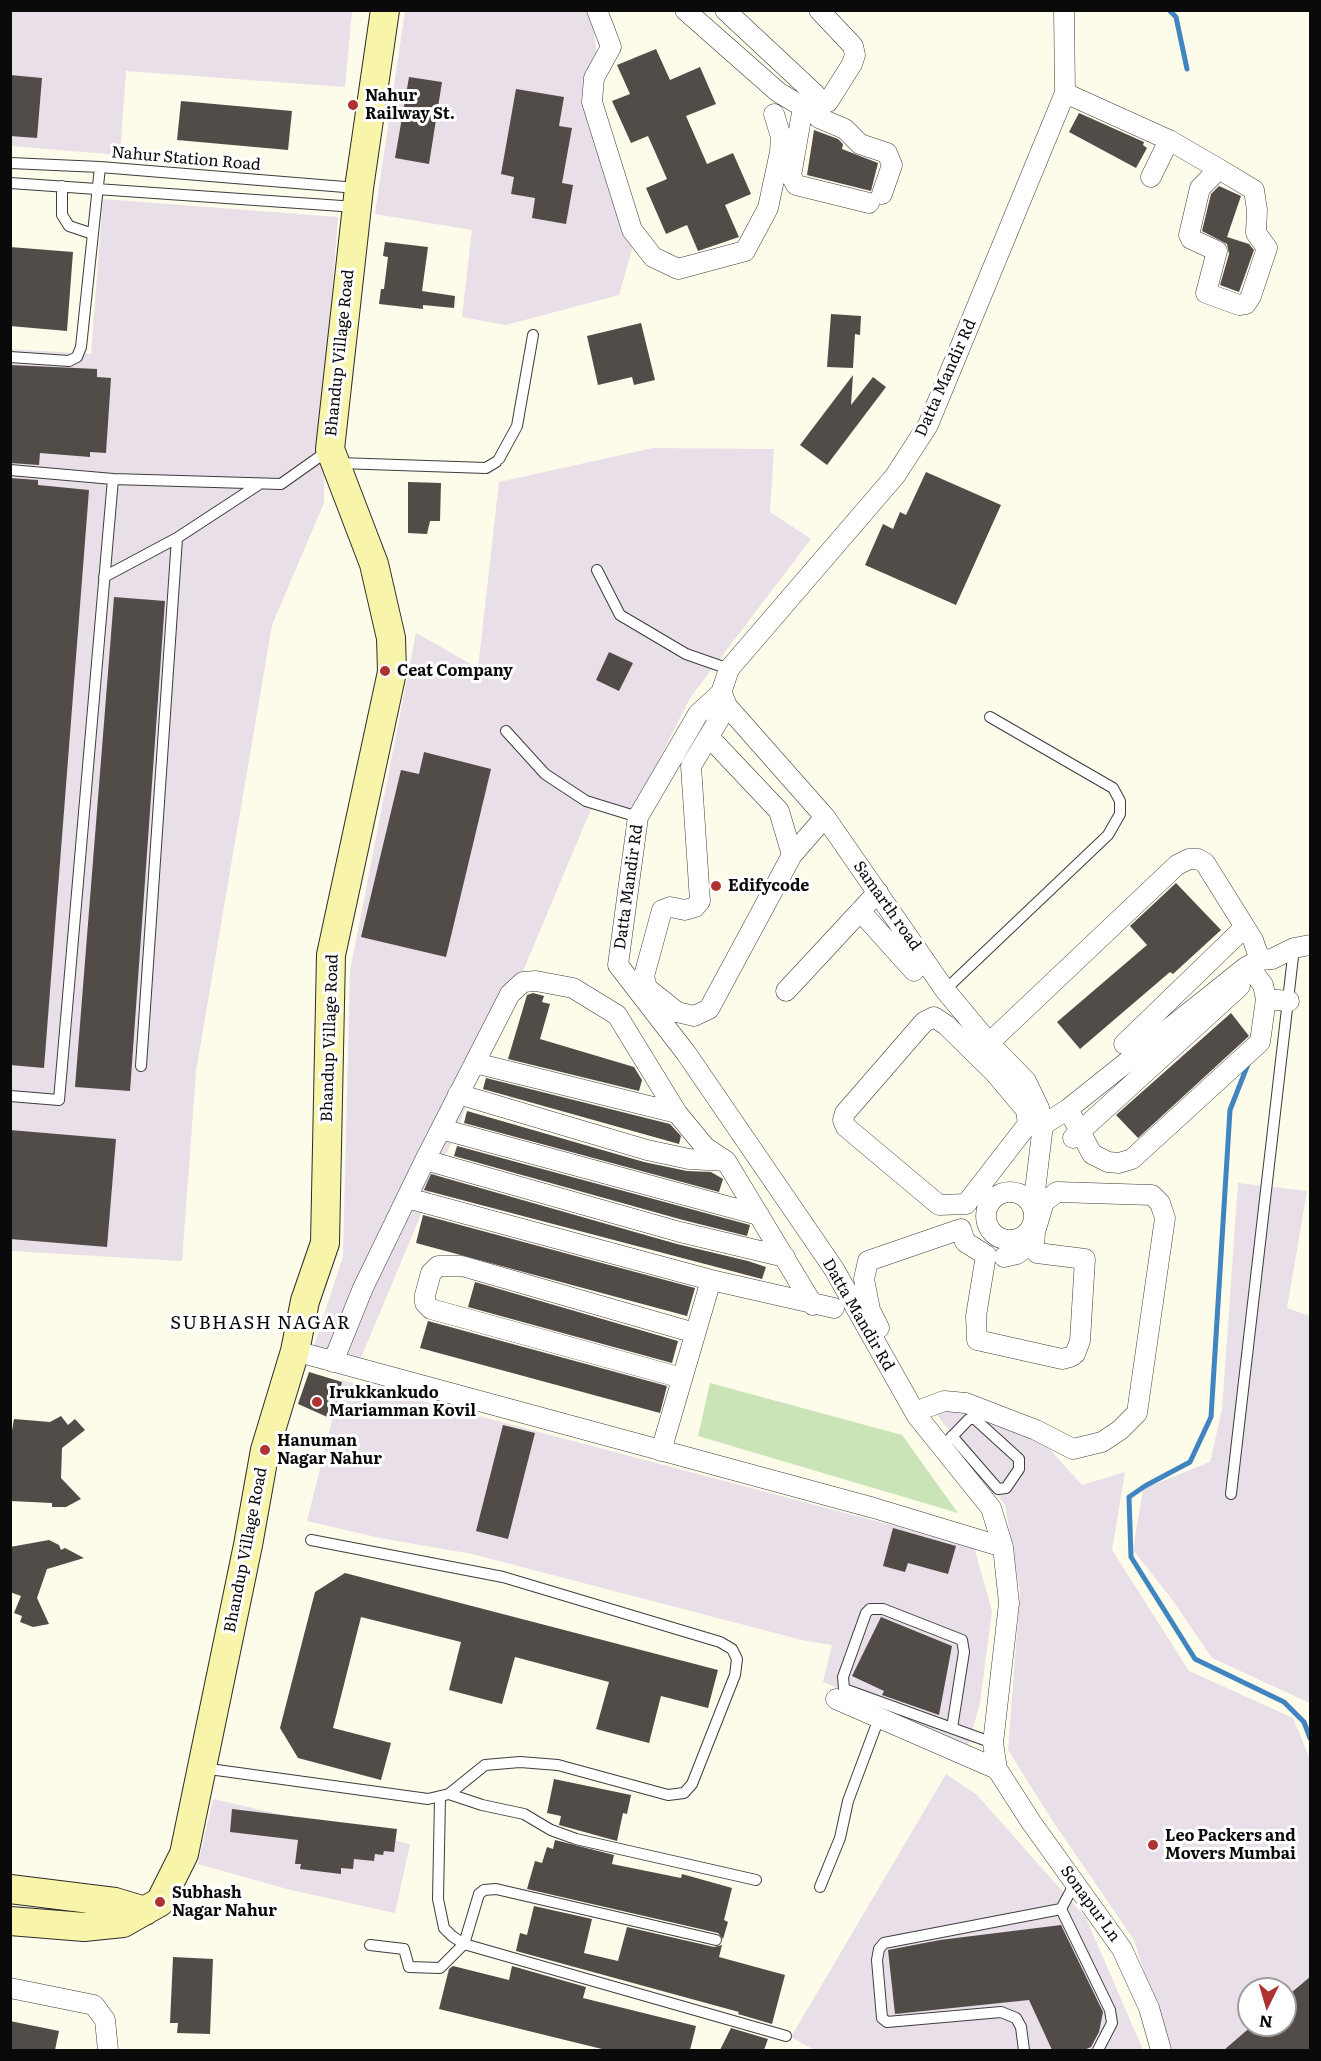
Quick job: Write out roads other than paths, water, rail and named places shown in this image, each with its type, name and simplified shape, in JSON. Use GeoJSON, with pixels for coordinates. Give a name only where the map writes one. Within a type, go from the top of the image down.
{"type":"FeatureCollection","features":[{"type":"Feature","properties":{"kind":"street","name":"Bhandup Village Road"},"geometry":{"type":"LineString","coordinates":[[10,1921],[84,1927],[123,1923],[160,1902],[184,1854],[248,1545],[265,1450],[295,1351],[305,1301],[324,1244],[331,955],[392,672],[391,638],[374,564],[333,456],[358,198],[385,10]]}},
{"type":"Feature","properties":{"kind":"street"},"geometry":{"type":"LineString","coordinates":[[597,10],[611,47],[594,78],[592,102],[632,230],[653,257],[678,269],[745,251],[768,208],[780,152],[781,136],[774,114]]}},
{"type":"Feature","properties":{"kind":"street"},"geometry":{"type":"LineString","coordinates":[[685,10],[708,18],[778,92],[810,107],[819,118],[845,129],[860,144],[887,153],[891,158],[875,199],[802,188],[793,181],[791,176],[810,107],[815,94],[725,10]]}},
{"type":"Feature","properties":{"kind":"street"},"geometry":{"type":"LineString","coordinates":[[810,107],[828,102],[852,64],[855,55],[853,46],[819,10]]}},
{"type":"Feature","properties":{"kind":"street","name":"Datta Mandir Rd"},"geometry":{"type":"LineString","coordinates":[[997,1769],[993,1743],[1010,1603],[1003,1547],[991,1508],[947,1442],[918,1408],[834,1269],[686,1053],[618,966],[638,817],[698,714],[724,699],[729,669],[895,476],[928,425],[1065,93],[1064,10]]}},
{"type":"Feature","properties":{"kind":"street"},"geometry":{"type":"LineString","coordinates":[[1065,93],[1168,140],[1219,169],[1254,190],[1257,210],[1256,233],[1267,248],[1246,304],[1239,305],[1206,292],[1217,252],[1191,239],[1190,235],[1200,188],[1219,169]]}},
{"type":"Feature","properties":{"kind":"street"},"geometry":{"type":"LineString","coordinates":[[1151,177],[1168,140]]}},
{"type":"Feature","properties":{"kind":"street"},"geometry":{"type":"LineString","coordinates":[[724,699],[709,737],[691,766],[690,774],[700,901],[695,907],[684,910],[670,907],[662,910],[644,976],[647,988],[677,1012],[694,1016],[709,1009],[792,855],[825,817]]}},
{"type":"Feature","properties":{"kind":"street","name":"Samarth road"},"geometry":{"type":"LineString","coordinates":[[724,699],[825,817],[878,892],[927,978],[989,1043],[999,1065],[1026,1081],[1039,1108],[1043,1125]]}},
{"type":"Feature","properties":{"kind":"street"},"geometry":{"type":"LineString","coordinates":[[709,737],[779,811],[792,855]]}},
{"type":"Feature","properties":{"kind":"street"},"geometry":{"type":"LineString","coordinates":[[989,1043],[1177,865],[1189,859],[1198,859],[1205,864],[1253,940],[1262,964],[1266,999],[1260,1042],[1132,1159],[1119,1163],[1108,1162],[1092,1154],[1076,1136],[1068,1109]]}},
{"type":"Feature","properties":{"kind":"street"},"geometry":{"type":"LineString","coordinates":[[786,992],[878,892]]}},
{"type":"Feature","properties":{"kind":"street"},"geometry":{"type":"LineString","coordinates":[[860,911],[927,978]]}},
{"type":"Feature","properties":{"kind":"street"},"geometry":{"type":"LineString","coordinates":[[1036,1202],[1033,1221],[1026,1234],[1018,1239],[1003,1239],[990,1230],[986,1223],[987,1208],[997,1195],[1012,1192],[1036,1202],[1057,1192],[1152,1195],[1160,1203],[1166,1218],[1137,1413],[1102,1442],[1073,1449],[1036,1430],[966,1403],[944,1401],[918,1408],[870,1310],[864,1279],[868,1261],[961,1229],[964,1242],[986,1255],[976,1316],[977,1341],[1062,1359],[1070,1358],[1075,1354],[1080,1341],[1084,1259],[1037,1253],[1034,1242],[1036,1202],[1043,1125],[1068,1109],[1129,1049],[1245,927]]}},
{"type":"Feature","properties":{"kind":"street"},"geometry":{"type":"LineString","coordinates":[[1129,1049],[1246,967],[1262,964],[1303,946]]}},
{"type":"Feature","properties":{"kind":"street"},"geometry":{"type":"LineString","coordinates":[[1076,1136],[1262,964]]}},
{"type":"Feature","properties":{"kind":"street"},"geometry":{"type":"LineString","coordinates":[[333,1362],[363,1288],[424,1160],[510,994],[523,982],[536,981],[573,988],[617,1015],[677,1113],[705,1147],[726,1161],[813,1305]]}},
{"type":"Feature","properties":{"kind":"street"},"geometry":{"type":"LineString","coordinates":[[1266,999],[1289,1001]]}},
{"type":"Feature","properties":{"kind":"street"},"geometry":{"type":"LineString","coordinates":[[934,1017],[999,1065],[1026,1110],[1028,1125],[966,1204],[939,1205],[846,1127],[843,1120],[852,1104],[924,1022],[934,1017]]}},
{"type":"Feature","properties":{"kind":"street"},"geometry":{"type":"LineString","coordinates":[[1129,1049],[1148,1070]]}},
{"type":"Feature","properties":{"kind":"street"},"geometry":{"type":"LineString","coordinates":[[475,1063],[677,1113]]}},
{"type":"Feature","properties":{"kind":"street"},"geometry":{"type":"LineString","coordinates":[[458,1095],[647,1150],[689,1159],[726,1161]]}},
{"type":"Feature","properties":{"kind":"street"},"geometry":{"type":"LineString","coordinates":[[441,1129],[759,1215]]}},
{"type":"Feature","properties":{"kind":"street"},"geometry":{"type":"LineString","coordinates":[[424,1160],[669,1229],[785,1257]]}},
{"type":"Feature","properties":{"kind":"street"},"geometry":{"type":"LineString","coordinates":[[407,1198],[711,1280],[834,1308]]}},
{"type":"Feature","properties":{"kind":"street"},"geometry":{"type":"LineString","coordinates":[[968,1245],[990,1230]]}},
{"type":"Feature","properties":{"kind":"street"},"geometry":{"type":"LineString","coordinates":[[1004,1257],[1017,1254],[1034,1242]]}},
{"type":"Feature","properties":{"kind":"street"},"geometry":{"type":"LineString","coordinates":[[682,1378],[431,1310],[425,1304],[425,1295],[431,1273],[438,1266],[462,1266],[695,1334]]}},
{"type":"Feature","properties":{"kind":"street"},"geometry":{"type":"LineString","coordinates":[[661,1451],[711,1280]]}},
{"type":"Feature","properties":{"kind":"street"},"geometry":{"type":"LineString","coordinates":[[295,1351],[874,1508],[1003,1547]]}},
{"type":"Feature","properties":{"kind":"street"},"geometry":{"type":"LineString","coordinates":[[836,1698],[997,1769]]}},
{"type":"Feature","properties":{"kind":"street","name":"Sonapur Ln"},"geometry":{"type":"LineString","coordinates":[[997,1769],[1122,1949],[1149,2008],[1161,2050]]}},
{"type":"Feature","properties":{"kind":"street"},"geometry":{"type":"LineString","coordinates":[[10,1889],[115,1902],[145,1911]]}},
{"type":"Feature","properties":{"kind":"street"},"geometry":{"type":"LineString","coordinates":[[10,1988],[94,2005],[105,2020],[108,2050]]}},
{"type":"Feature","properties":{"kind":"lane","name":"Nahur Station Road"},"geometry":{"type":"LineString","coordinates":[[10,163],[100,167],[358,198]]}},
{"type":"Feature","properties":{"kind":"lane"},"geometry":{"type":"LineString","coordinates":[[10,357],[69,361],[77,357],[81,347],[100,167]]}},
{"type":"Feature","properties":{"kind":"lane"},"geometry":{"type":"LineString","coordinates":[[10,183],[97,189],[358,198]]}},
{"type":"Feature","properties":{"kind":"lane"},"geometry":{"type":"LineString","coordinates":[[62,186],[62,215],[69,226],[93,234]]}},
{"type":"Feature","properties":{"kind":"lane"},"geometry":{"type":"LineString","coordinates":[[10,470],[113,479],[258,485],[281,484],[333,456],[486,468],[497,460],[517,426],[533,335]]}},
{"type":"Feature","properties":{"kind":"lane"},"geometry":{"type":"LineString","coordinates":[[10,1096],[59,1100],[113,479]]}},
{"type":"Feature","properties":{"kind":"lane"},"geometry":{"type":"LineString","coordinates":[[104,577],[177,538],[258,485]]}},
{"type":"Feature","properties":{"kind":"lane"},"geometry":{"type":"LineString","coordinates":[[141,1066],[177,538]]}},
{"type":"Feature","properties":{"kind":"lane"},"geometry":{"type":"LineString","coordinates":[[597,570],[620,615],[686,654],[729,669]]}},
{"type":"Feature","properties":{"kind":"lane"},"geometry":{"type":"LineString","coordinates":[[927,978],[1108,835],[1120,814],[1120,801],[1113,788],[990,717]]}},
{"type":"Feature","properties":{"kind":"lane"},"geometry":{"type":"LineString","coordinates":[[506,731],[545,774],[586,801],[638,817]]}},
{"type":"Feature","properties":{"kind":"lane"},"geometry":{"type":"LineString","coordinates":[[1231,1494],[1289,1001],[1303,946]]}},
{"type":"Feature","properties":{"kind":"lane"},"geometry":{"type":"LineString","coordinates":[[969,1419],[975,1419],[1019,1459],[1019,1469],[1006,1488],[998,1489],[947,1442],[969,1419]]}},
{"type":"Feature","properties":{"kind":"lane"},"geometry":{"type":"LineString","coordinates":[[311,1540],[503,1577],[720,1642],[732,1650],[737,1659],[735,1675],[692,1784],[684,1793],[668,1795],[558,1765],[520,1762],[484,1765],[444,1796],[439,1912],[444,1928],[464,1944],[786,2036]]}},
{"type":"Feature","properties":{"kind":"lane"},"geometry":{"type":"LineString","coordinates":[[952,1728],[964,1652],[962,1640],[883,1609],[870,1610],[866,1613],[843,1677],[844,1689],[993,1743]]}},
{"type":"Feature","properties":{"kind":"lane"},"geometry":{"type":"LineString","coordinates":[[820,1887],[840,1838],[848,1801],[879,1718]]}},
{"type":"Feature","properties":{"kind":"lane"},"geometry":{"type":"LineString","coordinates":[[200,1768],[428,1799],[444,1796],[524,1814],[551,1830],[576,1839],[756,1880]]}},
{"type":"Feature","properties":{"kind":"lane"},"geometry":{"type":"LineString","coordinates":[[1061,1909],[1075,1883]]}},
{"type":"Feature","properties":{"kind":"lane"},"geometry":{"type":"LineString","coordinates":[[370,1945],[404,1949],[409,1967],[440,1968],[464,1944],[479,1894],[484,1890],[496,1889],[716,1940]]}},
{"type":"Feature","properties":{"kind":"lane"},"geometry":{"type":"LineString","coordinates":[[1024,2050],[1021,2027],[1016,2018],[1001,2012],[887,2022],[882,2018],[877,1960],[879,1949],[884,1943],[1061,1909]]}},
{"type":"Feature","properties":{"kind":"lane"},"geometry":{"type":"LineString","coordinates":[[1061,1909],[1110,2010],[1112,2023],[1098,2050]]}},
{"type":"Feature","properties":{"kind":"waterway"},"geometry":{"type":"LineString","coordinates":[[1169,10],[1176,17],[1187,69]]}},
{"type":"Feature","properties":{"kind":"waterway"},"geometry":{"type":"LineString","coordinates":[[1248,1064],[1230,1110],[1211,1417],[1190,1462],[1129,1497],[1131,1557],[1195,1659],[1284,1702],[1304,1722],[1310,1738]]}},
{"type":"Feature","properties":{"kind":"place","name":"Nahur Railway St."},"geometry":{"type":"Point","coordinates":[353,105]}},
{"type":"Feature","properties":{"kind":"place","name":"Ceat Company"},"geometry":{"type":"Point","coordinates":[385,671]}},
{"type":"Feature","properties":{"kind":"place","name":"Edifycode"},"geometry":{"type":"Point","coordinates":[716,886]}},
{"type":"Feature","properties":{"kind":"place","name":"Irukkankudo Mariamman Kovil"},"geometry":{"type":"Point","coordinates":[317,1402]}},
{"type":"Feature","properties":{"kind":"place","name":"Hanuman Nagar Nahur"},"geometry":{"type":"Point","coordinates":[265,1450]}},
{"type":"Feature","properties":{"kind":"place","name":"Leo Packers and Movers Mumbai"},"geometry":{"type":"Point","coordinates":[1153,1845]}},
{"type":"Feature","properties":{"kind":"place","name":"Subhash Nagar Nahur"},"geometry":{"type":"Point","coordinates":[160,1902]}},
{"type":"Feature","properties":{"kind":"district","name":"SUBHASH NAGAR"},"geometry":{"type":"Point","coordinates":[261,1324]}}]}
